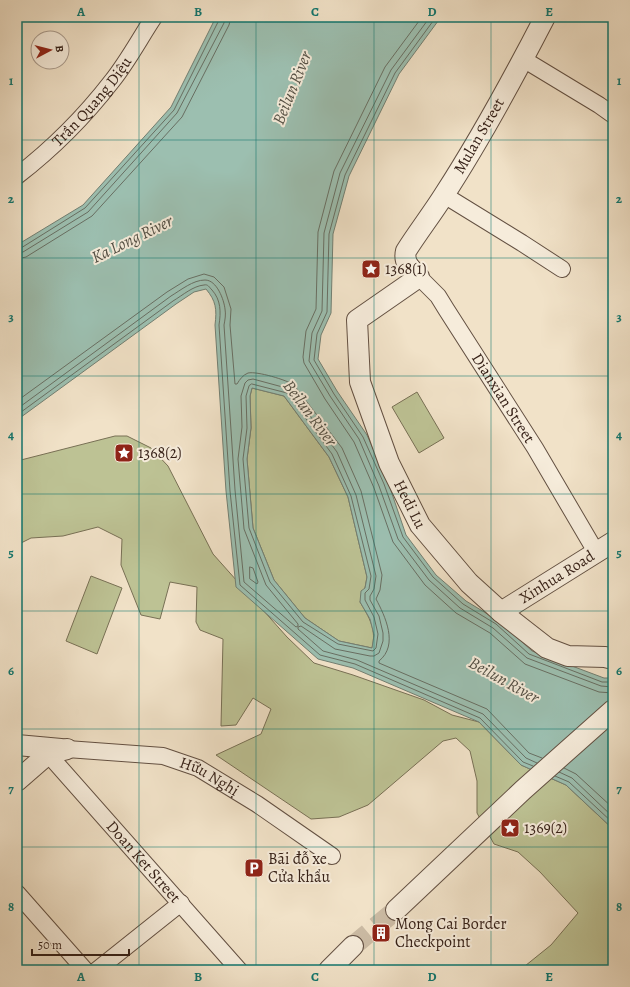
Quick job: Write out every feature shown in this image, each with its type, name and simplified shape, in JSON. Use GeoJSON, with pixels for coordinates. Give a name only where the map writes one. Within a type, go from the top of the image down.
{"type":"FeatureCollection","features":[{"type":"Feature","properties":{"kind":"street","name":"Trần Quang Diệu"},"geometry":{"type":"LineString","coordinates":[[17,176],[44,155],[84,114],[113,81],[154,17]]}},
{"type":"Feature","properties":{"kind":"street","name":"Mulan Street"},"geometry":{"type":"LineString","coordinates":[[406,251],[444,195],[475,144],[545,17]]}},
{"type":"Feature","properties":{"kind":"street"},"geometry":{"type":"LineString","coordinates":[[523,59],[613,115]]}},
{"type":"Feature","properties":{"kind":"street"},"geometry":{"type":"LineString","coordinates":[[444,195],[562,269]]}},
{"type":"Feature","properties":{"kind":"street","name":"Dianxian Street"},"geometry":{"type":"LineString","coordinates":[[406,251],[405,261],[409,267],[438,296],[535,448],[605,547]]}},
{"type":"Feature","properties":{"kind":"street","name":"Hedi Lu"},"geometry":{"type":"LineString","coordinates":[[419,277],[358,320],[360,382],[389,463],[420,525],[469,583],[501,612],[548,648],[568,656],[605,657],[613,659]]}},
{"type":"Feature","properties":{"kind":"street","name":"Xinhua Road"},"geometry":{"type":"LineString","coordinates":[[501,612],[605,547]]}},
{"type":"Feature","properties":{"kind":"street"},"geometry":{"type":"LineString","coordinates":[[396,910],[523,790],[613,710]]}},
{"type":"Feature","properties":{"kind":"street"},"geometry":{"type":"LineString","coordinates":[[17,745],[67,749]]}},
{"type":"Feature","properties":{"kind":"street"},"geometry":{"type":"LineString","coordinates":[[17,781],[48,754],[67,749]]}},
{"type":"Feature","properties":{"kind":"street","name":"Hữu Nghị"},"geometry":{"type":"LineString","coordinates":[[67,749],[163,756],[198,768],[257,804],[332,856]]}},
{"type":"Feature","properties":{"kind":"street","name":"Doan Ket Street"},"geometry":{"type":"LineString","coordinates":[[48,754],[239,970]]}},
{"type":"Feature","properties":{"kind":"street"},"geometry":{"type":"LineString","coordinates":[[17,893],[85,970]]}},
{"type":"Feature","properties":{"kind":"street"},"geometry":{"type":"LineString","coordinates":[[97,970],[181,903]]}},
{"type":"Feature","properties":{"kind":"street"},"geometry":{"type":"LineString","coordinates":[[329,970],[353,946]]}},
{"type":"Feature","properties":{"kind":"shaded area"},"geometry":{"type":"Polygon","coordinates":[[[252,388],[284,396],[329,457],[348,497],[367,577],[360,602],[373,629],[374,635],[372,648],[339,641],[305,618],[274,580],[253,528],[247,459],[251,428],[250,396],[252,388]]]}},
{"type":"Feature","properties":{"kind":"shaded area"},"geometry":{"type":"Polygon","coordinates":[[[417,392],[444,438],[419,453],[392,407],[417,392]]]}},
{"type":"Feature","properties":{"kind":"shaded area"},"geometry":{"type":"Polygon","coordinates":[[[115,436],[127,436],[151,448],[168,466],[213,554],[287,637],[314,663],[424,700],[452,715],[479,722],[521,765],[566,785],[613,829],[613,970],[520,970],[551,945],[578,913],[540,872],[518,852],[494,844],[477,813],[477,781],[470,751],[456,738],[443,741],[368,805],[339,817],[311,819],[216,755],[261,734],[271,709],[253,698],[236,725],[221,726],[223,639],[200,630],[196,622],[197,587],[170,582],[160,619],[141,615],[121,565],[122,539],[98,527],[63,536],[31,538],[17,545],[17,461],[115,436]]]}},
{"type":"Feature","properties":{"kind":"shaded area"},"geometry":{"type":"Polygon","coordinates":[[[91,576],[122,588],[97,654],[66,641],[91,576]]]}},
{"type":"Feature","properties":{"kind":"water"},"geometry":{"type":"Polygon","coordinates":[[[216,17],[441,17],[399,74],[349,176],[333,234],[331,313],[321,335],[318,359],[337,391],[367,435],[388,482],[406,535],[436,575],[466,601],[499,621],[532,651],[604,678],[613,678],[613,829],[566,785],[521,765],[479,722],[353,668],[318,659],[236,587],[226,491],[215,325],[216,310],[214,301],[206,289],[194,292],[176,304],[17,420],[17,245],[83,205],[171,107],[216,17]],[[252,388],[250,396],[251,428],[247,459],[253,528],[274,580],[305,618],[339,641],[372,648],[374,635],[370,619],[360,602],[361,591],[365,588],[367,577],[348,497],[329,457],[284,396],[252,388]]]}},
{"type":"Feature","properties":{"kind":"tunnel"},"geometry":{"type":"LineString","coordinates":[[353,946],[396,910]]}},
{"type":"Feature","properties":{"kind":"place","name":"1368(1)"},"geometry":{"type":"Point","coordinates":[371,269]}},
{"type":"Feature","properties":{"kind":"place","name":"1368(2)"},"geometry":{"type":"Point","coordinates":[124,453]}},
{"type":"Feature","properties":{"kind":"place","name":"1369(2)"},"geometry":{"type":"Point","coordinates":[510,828]}},
{"type":"Feature","properties":{"kind":"place","name":"Bãi đỗ xe Cửa khẩu"},"geometry":{"type":"Point","coordinates":[254,868]}},
{"type":"Feature","properties":{"kind":"place","name":"Mong Cai Border Checkpoint"},"geometry":{"type":"Point","coordinates":[381,933]}},
{"type":"Feature","properties":{"kind":"water label","name":"Beilun River"},"geometry":{"type":"Point","coordinates":[292,88]}},
{"type":"Feature","properties":{"kind":"water label","name":"Ka Long River"},"geometry":{"type":"Point","coordinates":[132,239]}},
{"type":"Feature","properties":{"kind":"water label","name":"Beilun River"},"geometry":{"type":"Point","coordinates":[310,413]}},
{"type":"Feature","properties":{"kind":"water label","name":"Beilun River"},"geometry":{"type":"Point","coordinates":[504,680]}}]}
